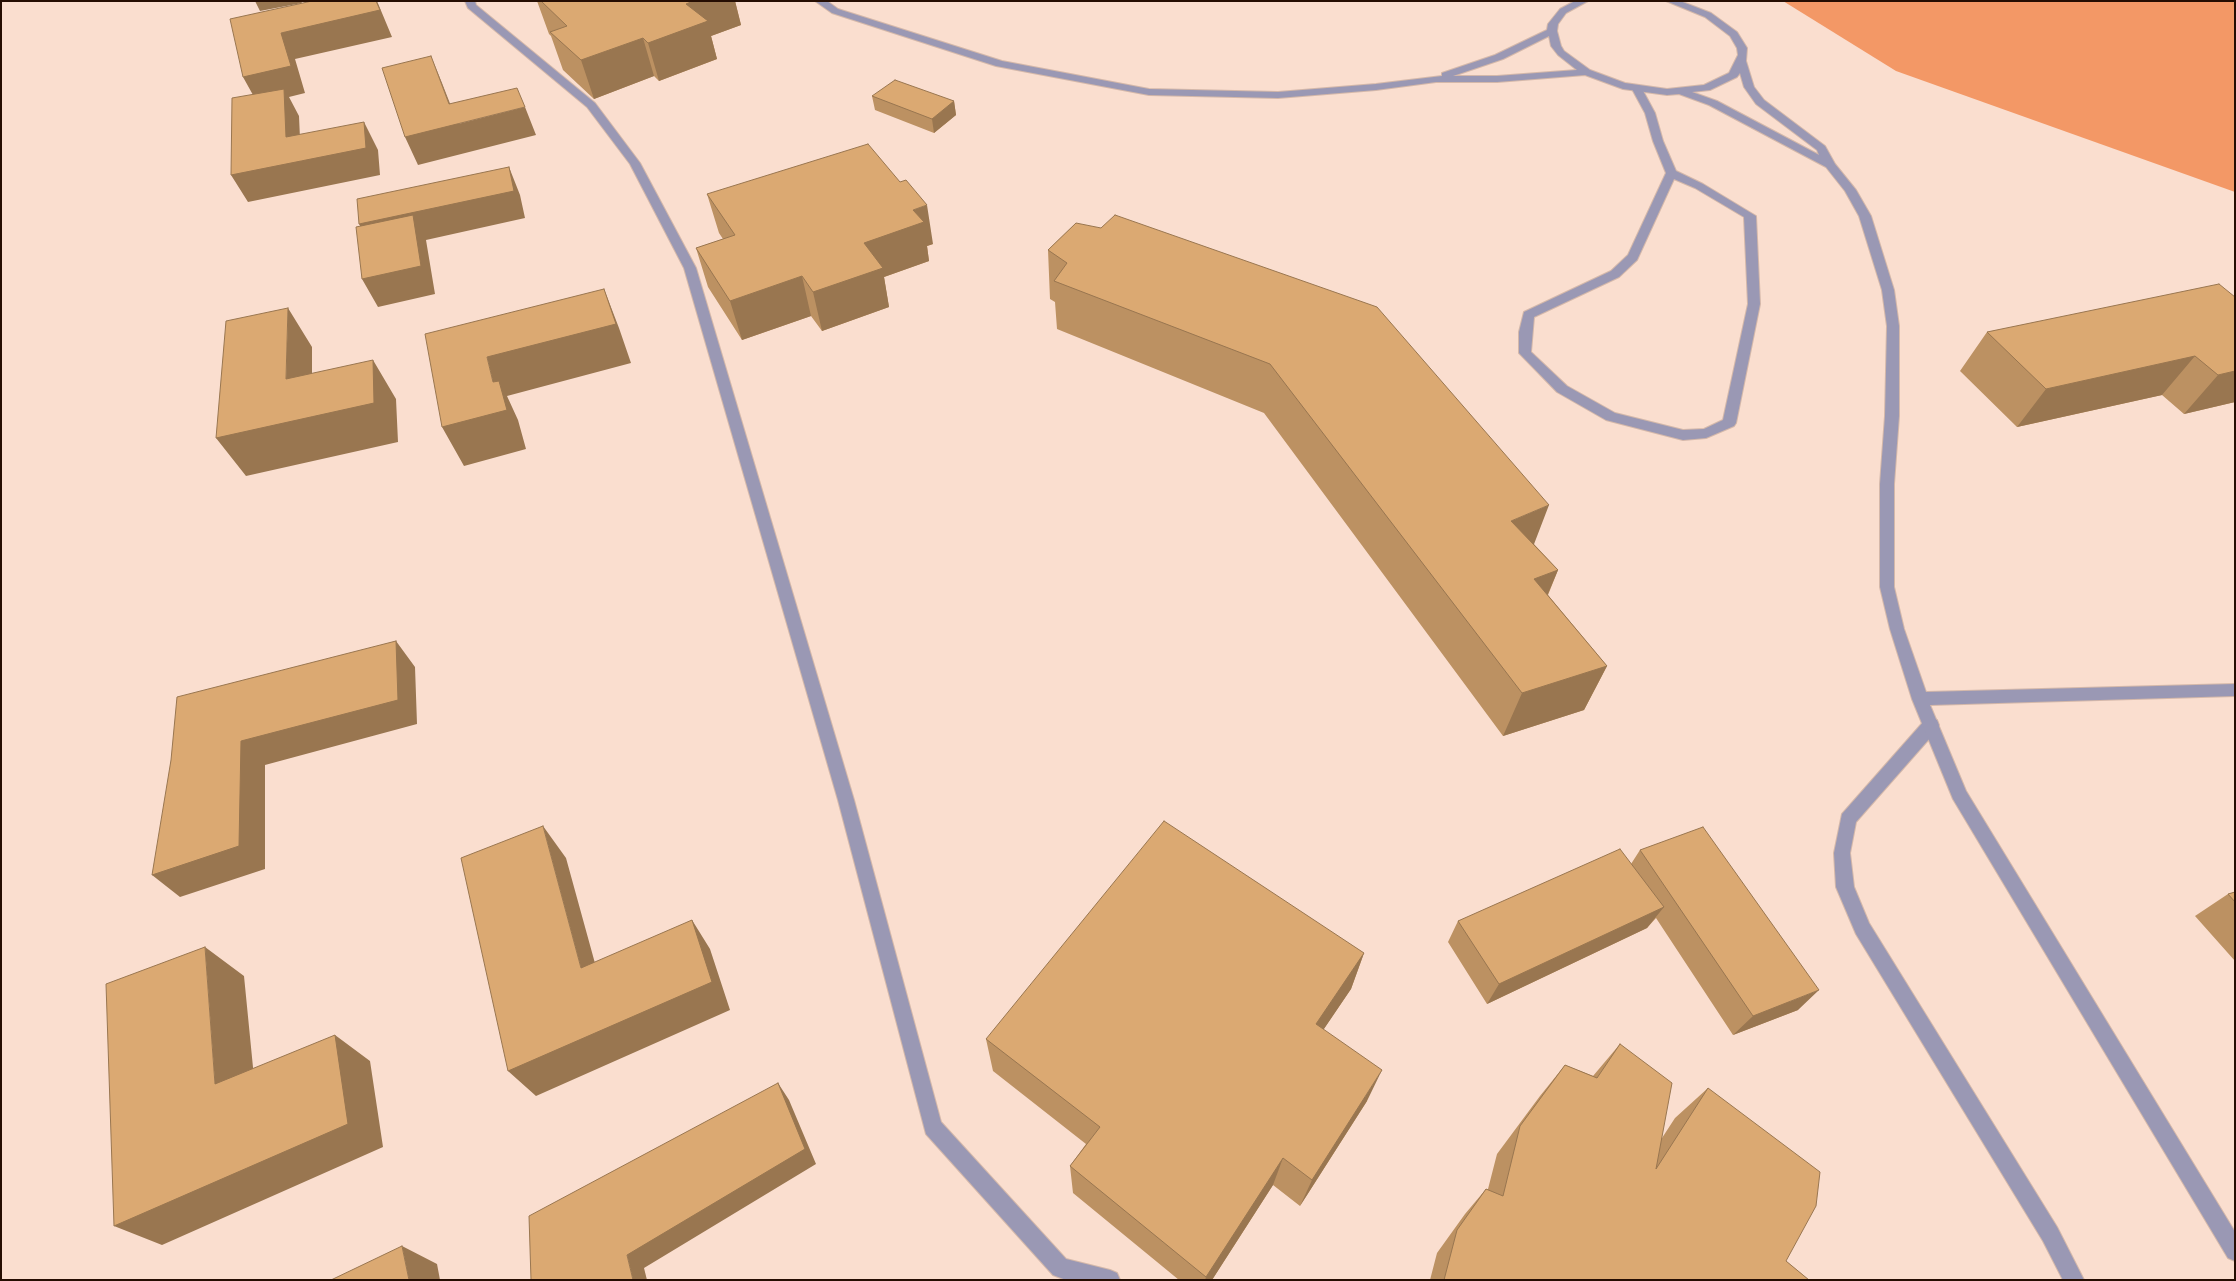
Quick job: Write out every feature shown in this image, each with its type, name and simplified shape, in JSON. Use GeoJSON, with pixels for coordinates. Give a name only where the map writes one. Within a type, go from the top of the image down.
{"type":"FeatureCollection","features":[{"type":"Feature","properties":{"kind":"street"},"geometry":{"type":"LineString","coordinates":[[470,1],[471,6],[591,105],[635,163],[690,268],[846,800],[933,1127],[1060,1268],[1110,1280]]}},
{"type":"Feature","properties":{"kind":"street"},"geometry":{"type":"LineString","coordinates":[[820,1],[835,10],[1000,64],[1149,92],[1278,95],[1376,87],[1436,79],[1498,79],[1586,72]]}},
{"type":"Feature","properties":{"kind":"street"},"geometry":{"type":"LineString","coordinates":[[1582,1],[1570,4],[1557,17],[1552,31],[1556,46],[1586,72],[1611,82],[1637,89],[1680,91],[1717,84],[1733,74],[1742,62]]}},
{"type":"Feature","properties":{"kind":"street"},"geometry":{"type":"LineString","coordinates":[[1672,1],[1708,14],[1734,34],[1742,48],[1742,62],[1749,87],[1760,102],[1820,148],[1830,166],[1850,190],[1865,216],[1888,290],[1893,326],[1894,364],[1887,484],[1887,587],[1897,629],[1920,698],[1959,794],[2235,1251]]}},
{"type":"Feature","properties":{"kind":"street"},"geometry":{"type":"LineString","coordinates":[[1436,79],[1499,56],[1552,31]]}},
{"type":"Feature","properties":{"kind":"street"},"geometry":{"type":"LineString","coordinates":[[1637,89],[1650,113],[1658,141],[1671,173],[1699,186],[1750,216],[1754,304],[1729,423],[1706,433],[1683,435],[1611,417],[1562,389],[1524,353],[1528,315],[1615,274],[1633,257],[1671,173]]}},
{"type":"Feature","properties":{"kind":"street"},"geometry":{"type":"LineString","coordinates":[[1680,91],[1713,103],[1830,166]]}},
{"type":"Feature","properties":{"kind":"street"},"geometry":{"type":"LineString","coordinates":[[1920,698],[2235,690]]}},
{"type":"Feature","properties":{"kind":"street"},"geometry":{"type":"LineString","coordinates":[[1931,725],[1848,819],[1842,853],[1845,887],[1862,928],[2050,1234],[2074,1280]]}},
{"type":"Feature","properties":{"kind":"shaded area"},"geometry":{"type":"Polygon","coordinates":[[[1783,1],[2235,1],[2235,192],[1896,71],[1783,1]]]}},
{"type":"Feature","properties":{"kind":"building"},"geometry":{"type":"Polygon","coordinates":[[[312,1],[376,1],[380,10],[281,33],[291,66],[243,77],[230,19],[312,1]]]}},
{"type":"Feature","properties":{"kind":"building"},"geometry":{"type":"Polygon","coordinates":[[[541,1],[693,1],[686,4],[708,21],[648,43],[643,38],[581,60],[550,32],[567,26],[541,1]]]}},
{"type":"Feature","properties":{"kind":"building"},"geometry":{"type":"Polygon","coordinates":[[[431,56],[449,104],[517,88],[525,107],[405,137],[382,68],[431,56]]]}},
{"type":"Feature","properties":{"kind":"building"},"geometry":{"type":"Polygon","coordinates":[[[895,80],[954,101],[932,119],[872,96],[895,80]]]}},
{"type":"Feature","properties":{"kind":"building"},"geometry":{"type":"Polygon","coordinates":[[[284,89],[286,137],[364,122],[366,148],[231,175],[232,98],[284,89]]]}},
{"type":"Feature","properties":{"kind":"building"},"geometry":{"type":"Polygon","coordinates":[[[868,144],[900,182],[906,180],[927,205],[913,210],[924,222],[864,243],[883,268],[813,292],[802,276],[730,301],[696,248],[735,235],[707,194],[868,144]]]}},
{"type":"Feature","properties":{"kind":"building"},"geometry":{"type":"Polygon","coordinates":[[[509,167],[514,191],[359,224],[357,199],[509,167]]]}},
{"type":"Feature","properties":{"kind":"building"},"geometry":{"type":"Polygon","coordinates":[[[413,215],[421,266],[362,279],[356,227],[413,215]]]}},
{"type":"Feature","properties":{"kind":"building"},"geometry":{"type":"Polygon","coordinates":[[[1115,215],[1377,307],[1549,505],[1511,521],[1558,570],[1534,579],[1607,666],[1522,693],[1270,364],[1054,281],[1067,263],[1048,250],[1076,223],[1101,228],[1115,215]]]}},
{"type":"Feature","properties":{"kind":"building"},"geometry":{"type":"Polygon","coordinates":[[[2219,284],[2235,297],[2235,371],[2218,375],[2195,356],[2046,389],[1987,332],[2219,284]]]}},
{"type":"Feature","properties":{"kind":"building"},"geometry":{"type":"Polygon","coordinates":[[[604,289],[616,324],[487,357],[493,382],[499,381],[507,410],[442,427],[425,334],[604,289]]]}},
{"type":"Feature","properties":{"kind":"building"},"geometry":{"type":"Polygon","coordinates":[[[288,308],[286,379],[373,360],[374,403],[216,438],[226,321],[288,308]]]}},
{"type":"Feature","properties":{"kind":"building"},"geometry":{"type":"Polygon","coordinates":[[[396,641],[398,700],[241,741],[239,846],[152,875],[171,760],[177,697],[396,641]]]}},
{"type":"Feature","properties":{"kind":"building"},"geometry":{"type":"Polygon","coordinates":[[[1164,821],[1364,953],[1316,1024],[1382,1070],[1312,1180],[1283,1158],[1206,1277],[1070,1166],[1100,1127],[986,1039],[1164,821]]]}},
{"type":"Feature","properties":{"kind":"building"},"geometry":{"type":"Polygon","coordinates":[[[543,826],[581,968],[692,920],[712,982],[508,1071],[461,858],[543,826]]]}},
{"type":"Feature","properties":{"kind":"building"},"geometry":{"type":"Polygon","coordinates":[[[1703,827],[1819,990],[1753,1016],[1640,850],[1703,827]]]}},
{"type":"Feature","properties":{"kind":"building"},"geometry":{"type":"Polygon","coordinates":[[[1620,849],[1664,907],[1499,984],[1458,921],[1620,849]]]}},
{"type":"Feature","properties":{"kind":"building"},"geometry":{"type":"Polygon","coordinates":[[[2235,892],[2235,902],[2228,894],[2235,892]]]}},
{"type":"Feature","properties":{"kind":"building"},"geometry":{"type":"Polygon","coordinates":[[[205,947],[215,1084],[335,1035],[348,1124],[114,1226],[106,984],[205,947]]]}},
{"type":"Feature","properties":{"kind":"building"},"geometry":{"type":"Polygon","coordinates":[[[1620,1044],[1672,1083],[1656,1169],[1708,1088],[1820,1172],[1816,1206],[1786,1261],[1809,1280],[1444,1280],[1457,1230],[1486,1189],[1503,1196],[1520,1126],[1565,1065],[1597,1078],[1620,1044]]]}},
{"type":"Feature","properties":{"kind":"building"},"geometry":{"type":"Polygon","coordinates":[[[778,1083],[805,1149],[627,1255],[633,1280],[531,1280],[529,1216],[778,1083]]]}},
{"type":"Feature","properties":{"kind":"building"},"geometry":{"type":"Polygon","coordinates":[[[402,1246],[409,1280],[331,1280],[402,1246]]]}}]}
